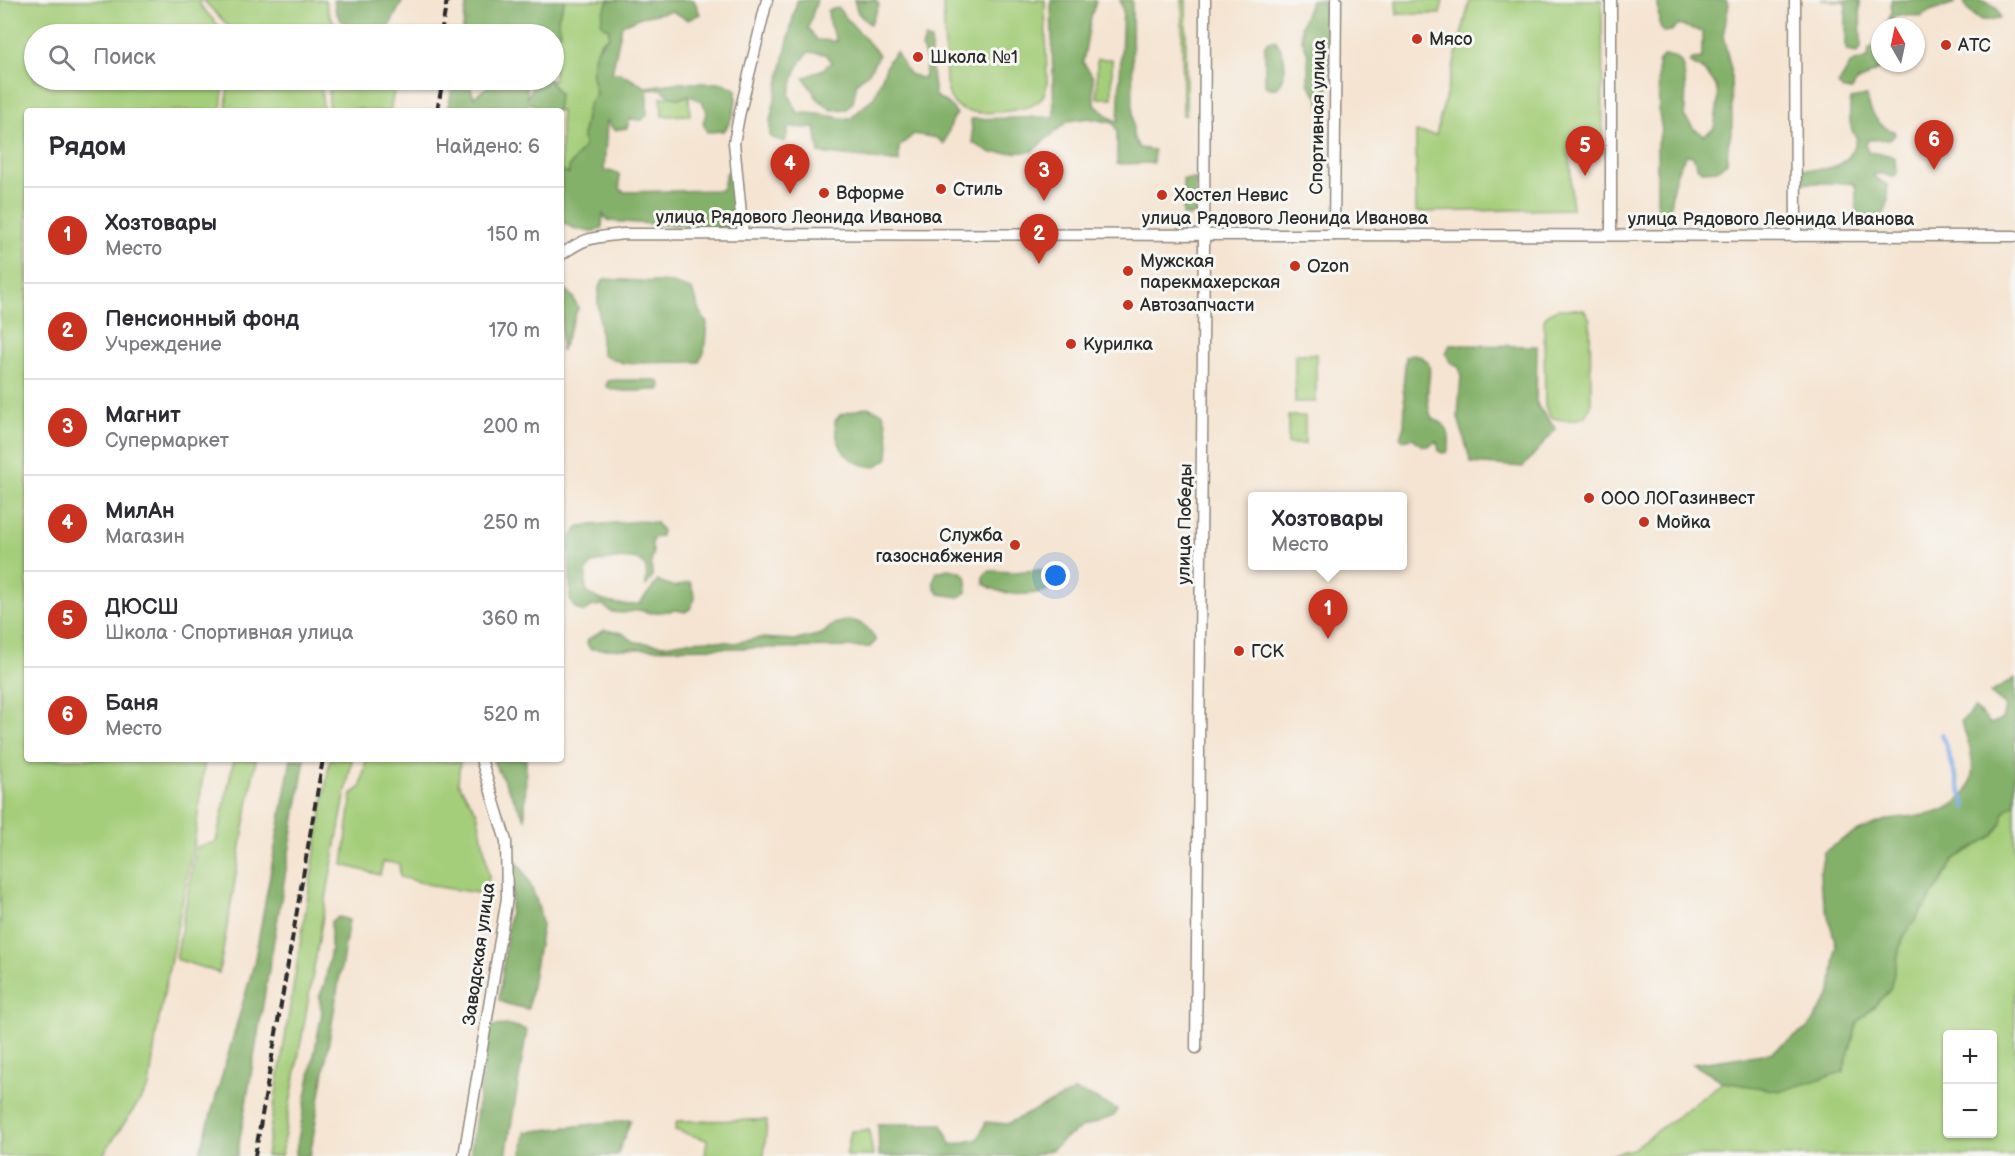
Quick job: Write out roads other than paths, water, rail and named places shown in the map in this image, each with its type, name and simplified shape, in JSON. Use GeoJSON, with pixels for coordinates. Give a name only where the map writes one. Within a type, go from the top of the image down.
{"type":"FeatureCollection","features":[{"type":"Feature","properties":{"kind":"street"},"geometry":{"type":"LineString","coordinates":[[743,234],[734,143],[767,0]]}},
{"type":"Feature","properties":{"kind":"street","name":"улица Победы"},"geometry":{"type":"LineString","coordinates":[[1196,1048],[1205,235],[1205,0]]}},
{"type":"Feature","properties":{"kind":"street","name":"Спортивная улица"},"geometry":{"type":"LineString","coordinates":[[1334,235],[1336,0]]}},
{"type":"Feature","properties":{"kind":"street"},"geometry":{"type":"LineString","coordinates":[[1611,0],[1611,235]]}},
{"type":"Feature","properties":{"kind":"street"},"geometry":{"type":"LineString","coordinates":[[1796,0],[1796,236]]}},
{"type":"Feature","properties":{"kind":"street","name":"улица Рядового Леонида Иванова"},"geometry":{"type":"LineString","coordinates":[[564,253],[583,240],[603,235],[2015,236]]}},
{"type":"Feature","properties":{"kind":"street","name":"Заводская улица"},"geometry":{"type":"LineString","coordinates":[[464,1156],[507,898],[506,841],[482,762]]}},
{"type":"Feature","properties":{"kind":"waterway"},"geometry":{"type":"LineString","coordinates":[[1942,734],[1966,808]]}},
{"type":"Feature","properties":{"kind":"railway"},"geometry":{"type":"LineString","coordinates":[[443,24],[447,0]]}},
{"type":"Feature","properties":{"kind":"railway"},"geometry":{"type":"LineString","coordinates":[[438,108],[441,90]]}},
{"type":"Feature","properties":{"kind":"railway"},"geometry":{"type":"LineString","coordinates":[[255,1156],[322,762]]}},
{"type":"Feature","properties":{"kind":"place","name":"Мясо"},"geometry":{"type":"Point","coordinates":[1417,39]}},
{"type":"Feature","properties":{"kind":"place","name":"АТС"},"geometry":{"type":"Point","coordinates":[1946,45]}},
{"type":"Feature","properties":{"kind":"place","name":"Школа №1"},"geometry":{"type":"Point","coordinates":[918,57]}},
{"type":"Feature","properties":{"kind":"place","name":"Баня"},"geometry":{"type":"Point","coordinates":[1934,170]}},
{"type":"Feature","properties":{"kind":"place","name":"ДЮСШ"},"geometry":{"type":"Point","coordinates":[1585,176]}},
{"type":"Feature","properties":{"kind":"place","name":"Стиль"},"geometry":{"type":"Point","coordinates":[941,189]}},
{"type":"Feature","properties":{"kind":"place","name":"Вформе"},"geometry":{"type":"Point","coordinates":[824,193]}},
{"type":"Feature","properties":{"kind":"place","name":"МилАн"},"geometry":{"type":"Point","coordinates":[790,194]}},
{"type":"Feature","properties":{"kind":"place","name":"Хостел Невис"},"geometry":{"type":"Point","coordinates":[1162,195]}},
{"type":"Feature","properties":{"kind":"place","name":"Магнит"},"geometry":{"type":"Point","coordinates":[1044,201]}},
{"type":"Feature","properties":{"kind":"place","name":"Пенсионный фонд"},"geometry":{"type":"Point","coordinates":[1039,264]}},
{"type":"Feature","properties":{"kind":"place","name":"Ozon"},"geometry":{"type":"Point","coordinates":[1295,266]}},
{"type":"Feature","properties":{"kind":"place","name":"Мужская парекмахерская"},"geometry":{"type":"Point","coordinates":[1128,271]}},
{"type":"Feature","properties":{"kind":"place","name":"Автозапчасти"},"geometry":{"type":"Point","coordinates":[1128,305]}},
{"type":"Feature","properties":{"kind":"place","name":"Курилка"},"geometry":{"type":"Point","coordinates":[1071,344]}},
{"type":"Feature","properties":{"kind":"place","name":"ООО ЛОГазинвест"},"geometry":{"type":"Point","coordinates":[1589,498]}},
{"type":"Feature","properties":{"kind":"place","name":"Мойка"},"geometry":{"type":"Point","coordinates":[1644,522]}},
{"type":"Feature","properties":{"kind":"place","name":"Служба газоснабжения"},"geometry":{"type":"Point","coordinates":[1015,545]}},
{"type":"Feature","properties":{"kind":"place","name":"Хозтовары"},"geometry":{"type":"Point","coordinates":[1328,639]}},
{"type":"Feature","properties":{"kind":"place","name":"ГСК"},"geometry":{"type":"Point","coordinates":[1239,651]}}]}
